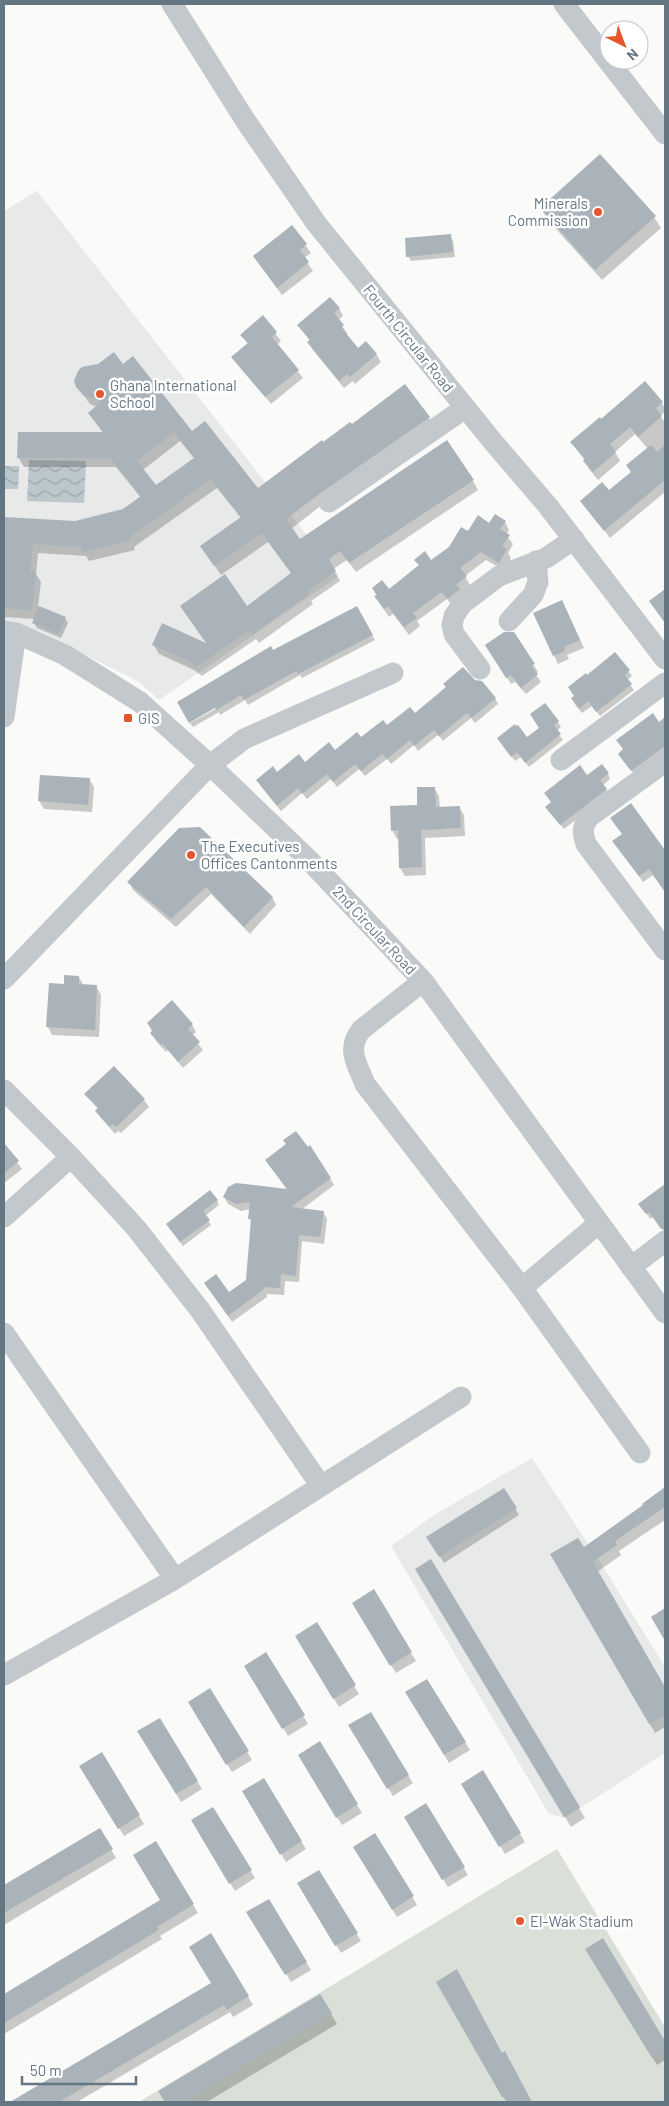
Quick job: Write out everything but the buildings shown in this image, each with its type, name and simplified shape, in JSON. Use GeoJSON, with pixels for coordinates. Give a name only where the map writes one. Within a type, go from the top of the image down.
{"type":"FeatureCollection","features":[{"type":"Feature","properties":{"kind":"street","name":"Fourth Circular Road"},"geometry":{"type":"LineString","coordinates":[[172,4],[245,120],[316,223],[574,539],[663,653]]}},
{"type":"Feature","properties":{"kind":"street"},"geometry":{"type":"LineString","coordinates":[[564,4],[665,134]]}},
{"type":"Feature","properties":{"kind":"street"},"geometry":{"type":"LineString","coordinates":[[329,502],[466,408]]}},
{"type":"Feature","properties":{"kind":"street"},"geometry":{"type":"LineString","coordinates":[[480,669],[454,634],[452,625],[454,616],[462,604],[499,576],[546,558],[574,539]]}},
{"type":"Feature","properties":{"kind":"street"},"geometry":{"type":"LineString","coordinates":[[509,621],[532,596],[538,582],[536,561]]}},
{"type":"Feature","properties":{"kind":"street"},"geometry":{"type":"LineString","coordinates":[[4,717],[10,632]]}},
{"type":"Feature","properties":{"kind":"street","name":"2nd Circular Road"},"geometry":{"type":"LineString","coordinates":[[10,632],[65,655],[140,702],[210,765],[308,859],[423,981],[665,1313]]}},
{"type":"Feature","properties":{"kind":"street"},"geometry":{"type":"LineString","coordinates":[[4,979],[210,765],[244,739],[393,673]]}},
{"type":"Feature","properties":{"kind":"street"},"geometry":{"type":"LineString","coordinates":[[561,760],[665,683]]}},
{"type":"Feature","properties":{"kind":"street"},"geometry":{"type":"LineString","coordinates":[[665,762],[589,817],[583,826],[582,832],[586,844],[665,950]]}},
{"type":"Feature","properties":{"kind":"street"},"geometry":{"type":"LineString","coordinates":[[423,981],[361,1030],[355,1039],[352,1051],[365,1084],[522,1288],[640,1453]]}},
{"type":"Feature","properties":{"kind":"street"},"geometry":{"type":"LineString","coordinates":[[4,1090],[136,1228],[200,1310],[321,1486]]}},
{"type":"Feature","properties":{"kind":"street"},"geometry":{"type":"LineString","coordinates":[[4,1217],[71,1158]]}},
{"type":"Feature","properties":{"kind":"street"},"geometry":{"type":"LineString","coordinates":[[522,1288],[599,1222]]}},
{"type":"Feature","properties":{"kind":"street"},"geometry":{"type":"LineString","coordinates":[[630,1267],[665,1241]]}},
{"type":"Feature","properties":{"kind":"street"},"geometry":{"type":"LineString","coordinates":[[4,1333],[175,1579]]}},
{"type":"Feature","properties":{"kind":"street"},"geometry":{"type":"LineString","coordinates":[[4,1675],[175,1579],[461,1397]]}},
{"type":"Feature","properties":{"kind":"shaded area","name":"Ghana International School"},"geometry":{"type":"Polygon","coordinates":[[[37,191],[339,576],[159,700],[139,682],[56,640],[4,624],[4,211],[37,191]]]}},
{"type":"Feature","properties":{"kind":"shaded area"},"geometry":{"type":"Polygon","coordinates":[[[532,1458],[609,1576],[665,1667],[665,1753],[565,1818],[549,1814],[391,1546],[434,1515],[532,1458]]]}},
{"type":"Feature","properties":{"kind":"shaded area","name":"El-Wak Stadium"},"geometry":{"type":"Polygon","coordinates":[[[557,1849],[665,2027],[665,2102],[139,2102],[557,1849]]]}},
{"type":"Feature","properties":{"kind":"water"},"geometry":{"type":"Polygon","coordinates":[[[29,460],[86,461],[84,503],[27,501],[29,460]]]}},
{"type":"Feature","properties":{"kind":"water"},"geometry":{"type":"Polygon","coordinates":[[[4,466],[19,466],[18,489],[4,489],[4,466]]]}},
{"type":"Feature","properties":{"kind":"place","name":"Minerals Commission"},"geometry":{"type":"Point","coordinates":[598,212]}},
{"type":"Feature","properties":{"kind":"place","name":"Ghana International School"},"geometry":{"type":"Point","coordinates":[100,394]}},
{"type":"Feature","properties":{"kind":"place","name":"GIS"},"geometry":{"type":"Point","coordinates":[128,718]}},
{"type":"Feature","properties":{"kind":"place","name":"The Executives Offices Cantonments"},"geometry":{"type":"Point","coordinates":[191,855]}},
{"type":"Feature","properties":{"kind":"place","name":"El-Wak Stadium"},"geometry":{"type":"Point","coordinates":[520,1921]}}]}
